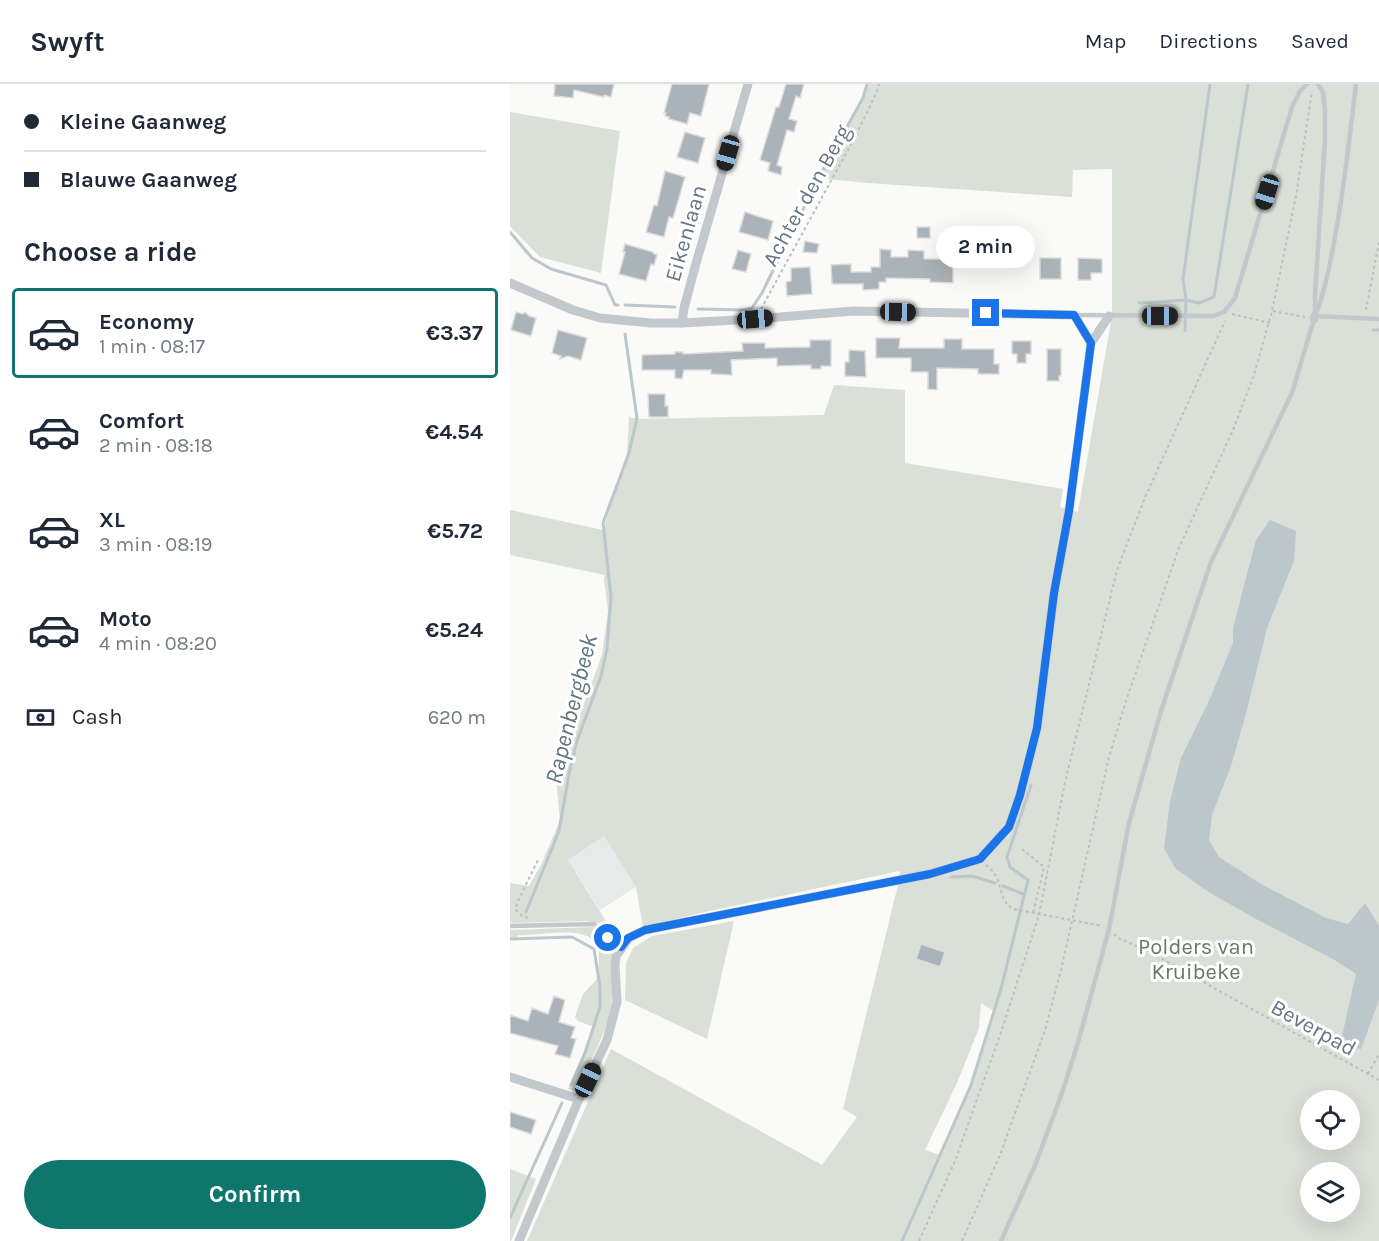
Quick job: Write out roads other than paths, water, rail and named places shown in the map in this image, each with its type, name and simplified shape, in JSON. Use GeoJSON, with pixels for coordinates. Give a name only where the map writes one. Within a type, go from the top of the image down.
{"type":"FeatureCollection","features":[{"type":"Feature","properties":{"kind":"street","name":"Eikenlaan"},"geometry":{"type":"LineString","coordinates":[[682,323],[695,267],[747,84]]}},
{"type":"Feature","properties":{"kind":"street"},"geometry":{"type":"LineString","coordinates":[[510,283],[573,310],[600,318],[651,323],[755,319],[854,311],[1074,315],[1091,343]]}},
{"type":"Feature","properties":{"kind":"street"},"geometry":{"type":"LineString","coordinates":[[519,1241],[579,1099],[607,1040],[617,1002],[616,956],[628,938],[645,930],[930,874],[980,859],[1009,827],[1020,795],[1037,728],[1054,593],[1069,511],[1091,343],[1109,316]]}},
{"type":"Feature","properties":{"kind":"street"},"geometry":{"type":"LineString","coordinates":[[510,1077],[579,1099]]}},
{"type":"Feature","properties":{"kind":"lane"},"geometry":{"type":"LineString","coordinates":[[1074,315],[1213,316],[1224,312],[1234,298],[1292,107],[1300,91],[1307,84]]}},
{"type":"Feature","properties":{"kind":"lane"},"geometry":{"type":"LineString","coordinates":[[1315,317],[1325,139],[1323,92],[1318,84]]}},
{"type":"Feature","properties":{"kind":"lane"},"geometry":{"type":"LineString","coordinates":[[1001,1241],[1036,1162],[1063,1090],[1082,1029],[1109,930],[1130,823],[1161,711],[1211,562],[1292,393],[1322,298],[1345,182],[1356,84]]}},
{"type":"Feature","properties":{"kind":"lane"},"geometry":{"type":"LineString","coordinates":[[1315,317],[1379,319]]}},
{"type":"Feature","properties":{"kind":"lane"},"geometry":{"type":"LineString","coordinates":[[510,926],[594,924],[621,947]]}},
{"type":"Feature","properties":{"kind":"waterway"},"geometry":{"type":"LineString","coordinates":[[698,309],[744,310],[752,308],[762,293],[818,179],[863,98],[867,84]]}},
{"type":"Feature","properties":{"kind":"waterway"},"geometry":{"type":"LineString","coordinates":[[1210,84],[1183,279],[1186,300],[1199,303],[1214,297],[1248,84]]}},
{"type":"Feature","properties":{"kind":"waterway","name":"Rapenbergbeek"},"geometry":{"type":"LineString","coordinates":[[510,232],[532,258],[551,269],[606,285],[615,305],[618,305]]}},
{"type":"Feature","properties":{"kind":"waterway"},"geometry":{"type":"LineString","coordinates":[[1139,303],[1186,300],[1185,331]]}},
{"type":"Feature","properties":{"kind":"waterway"},"geometry":{"type":"LineString","coordinates":[[625,305],[675,307]]}},
{"type":"Feature","properties":{"kind":"waterway"},"geometry":{"type":"LineString","coordinates":[[1373,330],[1379,330]]}},
{"type":"Feature","properties":{"kind":"waterway","name":"Rapenbergbeek"},"geometry":{"type":"LineString","coordinates":[[526,912],[559,831],[577,741],[601,676],[607,649],[611,597],[603,523],[629,453],[637,418],[625,334]]}},
{"type":"Feature","properties":{"kind":"waterway"},"geometry":{"type":"LineString","coordinates":[[902,1241],[971,1085],[1001,989],[1028,880],[1010,867],[1007,857],[1031,785]]}},
{"type":"Feature","properties":{"kind":"waterway"},"geometry":{"type":"LineString","coordinates":[[951,877],[972,876],[995,883]]}},
{"type":"Feature","properties":{"kind":"waterway"},"geometry":{"type":"LineString","coordinates":[[1003,886],[1023,894]]}},
{"type":"Feature","properties":{"kind":"waterway"},"geometry":{"type":"LineString","coordinates":[[510,939],[572,937],[594,949],[600,987],[600,1007],[585,1053],[571,1085]]}},
{"type":"Feature","properties":{"kind":"waterway"},"geometry":{"type":"LineString","coordinates":[[510,1218],[562,1103]]}},
{"type":"Feature","properties":{"kind":"park label","name":"Polders van Kruibeke"},"geometry":{"type":"Point","coordinates":[1196,958]}}]}
